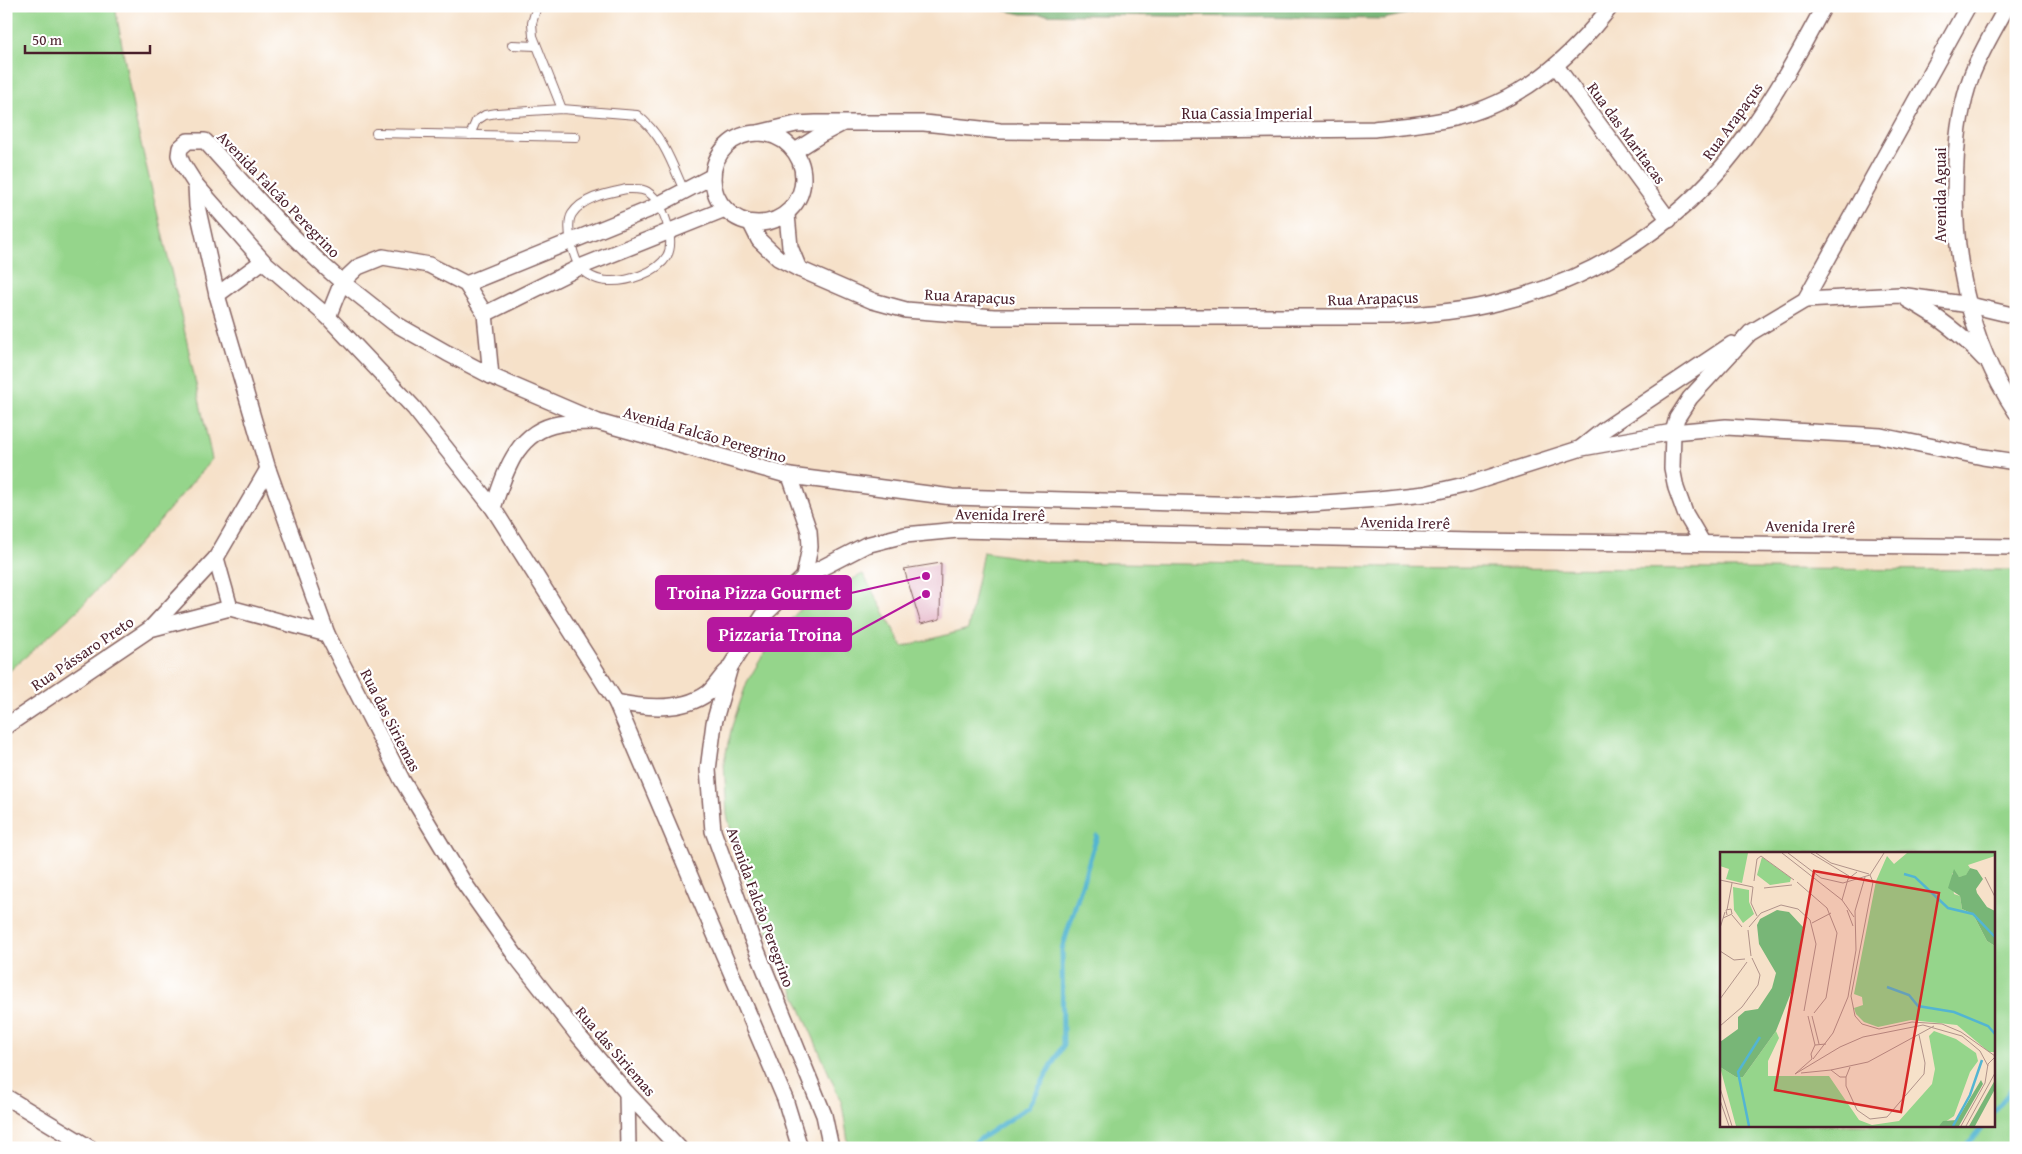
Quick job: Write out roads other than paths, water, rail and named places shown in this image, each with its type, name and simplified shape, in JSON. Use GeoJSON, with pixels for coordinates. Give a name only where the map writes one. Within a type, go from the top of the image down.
{"type":"FeatureCollection","features":[{"type":"Feature","properties":{"kind":"street","name":"Rua Cassia Imperial"},"geometry":{"type":"LineString","coordinates":[[758,132],[796,124],[844,123],[924,123],[1000,131],[1118,132],[1374,129],[1426,123],[1473,112],[1526,87],[1556,66],[1579,45],[1611,6]]}},
{"type":"Feature","properties":{"kind":"street","name":"Rua Arapaçus"},"geometry":{"type":"LineString","coordinates":[[752,224],[759,240],[769,250],[799,269],[873,301],[906,310],[1004,317],[1388,317],[1429,314],[1495,303],[1568,279],[1615,256],[1645,238],[1669,220],[1713,178],[1746,137],[1796,59],[1824,6]]}},
{"type":"Feature","properties":{"kind":"street"},"geometry":{"type":"LineString","coordinates":[[1805,300],[1968,6]]}},
{"type":"Feature","properties":{"kind":"street","name":"Avenida Aguai"},"geometry":{"type":"LineString","coordinates":[[2007,6],[1971,77],[1957,138],[1954,189],[1956,243],[1962,278],[1988,364],[2016,412]]}},
{"type":"Feature","properties":{"kind":"street","name":"Rua das Maritacas"},"geometry":{"type":"LineString","coordinates":[[1556,66],[1669,220]]}},
{"type":"Feature","properties":{"kind":"street","name":"Rua Cassia Imperial"},"geometry":{"type":"LineString","coordinates":[[795,151],[844,123]]}},
{"type":"Feature","properties":{"kind":"street"},"geometry":{"type":"LineString","coordinates":[[758,132],[779,138],[795,151],[802,164],[804,178],[802,192],[796,204],[787,215],[776,221],[752,224],[737,219],[725,209],[718,199],[714,188],[713,176],[716,162],[727,146],[745,135],[758,132]]}},
{"type":"Feature","properties":{"kind":"street","name":"Avenida Falcão Peregrino"},"geometry":{"type":"LineString","coordinates":[[800,1148],[785,1099],[616,702],[493,508],[414,408],[328,317],[263,261],[196,185],[179,155],[183,144],[196,139],[205,141],[279,223],[311,255],[342,282],[394,322],[447,353],[491,376],[598,422],[790,476],[809,532],[810,547],[804,578],[763,616],[730,667],[714,723],[708,770],[713,832],[751,936],[824,1115],[831,1148]]}},
{"type":"Feature","properties":{"kind":"street"},"geometry":{"type":"LineString","coordinates":[[466,284],[660,205],[713,176]]}},
{"type":"Feature","properties":{"kind":"street","name":"Rua das Siriemas"},"geometry":{"type":"LineString","coordinates":[[196,185],[197,206],[217,295],[268,469],[327,634],[402,780],[464,883],[515,955],[577,1034],[679,1148]]}},
{"type":"Feature","properties":{"kind":"street"},"geometry":{"type":"LineString","coordinates":[[485,314],[580,267],[725,209]]}},
{"type":"Feature","properties":{"kind":"street"},"geometry":{"type":"LineString","coordinates":[[636,215],[646,241]]}},
{"type":"Feature","properties":{"kind":"street"},"geometry":{"type":"LineString","coordinates":[[787,215],[790,247],[799,269]]}},
{"type":"Feature","properties":{"kind":"street"},"geometry":{"type":"LineString","coordinates":[[342,282],[358,267],[383,257],[429,265],[466,284],[485,314],[491,376]]}},
{"type":"Feature","properties":{"kind":"street"},"geometry":{"type":"LineString","coordinates":[[217,295],[263,261]]}},
{"type":"Feature","properties":{"kind":"street","name":"Avenida Falcão Peregrino"},"geometry":{"type":"LineString","coordinates":[[328,317],[342,282]]}},
{"type":"Feature","properties":{"kind":"street"},"geometry":{"type":"LineString","coordinates":[[1900,295],[1949,326],[1973,347],[1988,364]]}},
{"type":"Feature","properties":{"kind":"street"},"geometry":{"type":"LineString","coordinates":[[1582,448],[1602,431],[1750,332],[1805,300],[1900,295],[1970,306],[2016,316]]}},
{"type":"Feature","properties":{"kind":"street"},"geometry":{"type":"LineString","coordinates":[[1702,542],[1685,513],[1676,488],[1672,468],[1673,432],[1677,418],[1690,398],[1750,332]]}},
{"type":"Feature","properties":{"kind":"street"},"geometry":{"type":"LineString","coordinates":[[493,508],[509,462],[527,439],[546,427],[560,423],[598,422]]}},
{"type":"Feature","properties":{"kind":"street"},"geometry":{"type":"LineString","coordinates":[[1582,448],[1673,432],[1726,427],[1881,436],[1984,458],[2016,462]]}},
{"type":"Feature","properties":{"kind":"street","name":"Avenida Irerê"},"geometry":{"type":"LineString","coordinates":[[790,476],[952,498],[1283,506],[1425,494],[1469,484],[1582,448]]}},
{"type":"Feature","properties":{"kind":"street"},"geometry":{"type":"LineString","coordinates":[[150,629],[216,558],[268,469]]}},
{"type":"Feature","properties":{"kind":"street","name":"Avenida Irerê"},"geometry":{"type":"LineString","coordinates":[[804,578],[866,545],[905,535],[958,530],[1472,541],[1702,542],[2016,547]]}},
{"type":"Feature","properties":{"kind":"street"},"geometry":{"type":"LineString","coordinates":[[216,558],[230,608]]}},
{"type":"Feature","properties":{"kind":"street","name":"Rua Pássaro Preto"},"geometry":{"type":"LineString","coordinates":[[6,726],[150,629],[230,608],[327,634]]}},
{"type":"Feature","properties":{"kind":"street"},"geometry":{"type":"LineString","coordinates":[[616,702],[629,705],[664,707],[687,704],[708,692],[730,667]]}},
{"type":"Feature","properties":{"kind":"street"},"geometry":{"type":"LineString","coordinates":[[627,1092],[628,1148]]}},
{"type":"Feature","properties":{"kind":"street"},"geometry":{"type":"LineString","coordinates":[[6,1097],[90,1148]]}},
{"type":"Feature","properties":{"kind":"lane"},"geometry":{"type":"LineString","coordinates":[[537,6],[532,24],[533,36],[562,109]]}},
{"type":"Feature","properties":{"kind":"lane"},"geometry":{"type":"LineString","coordinates":[[512,45],[536,46]]}},
{"type":"Feature","properties":{"kind":"lane"},"geometry":{"type":"LineString","coordinates":[[470,135],[476,121],[485,115],[562,109],[637,115],[646,122],[666,149],[684,191]]}},
{"type":"Feature","properties":{"kind":"lane"},"geometry":{"type":"LineString","coordinates":[[376,134],[576,137]]}},
{"type":"Feature","properties":{"kind":"lane"},"geometry":{"type":"LineString","coordinates":[[640,190],[650,193],[660,205],[670,232],[667,256],[656,266],[639,276],[622,281],[607,281],[594,278],[580,267],[571,241],[569,227],[573,213],[588,201],[602,194],[640,190]]}},
{"type":"Feature","properties":{"kind":"waterway"},"geometry":{"type":"LineString","coordinates":[[974,1148],[974,1143],[1029,1106],[1063,1045],[1062,949],[1097,836]]}},
{"type":"Feature","properties":{"kind":"waterway"},"geometry":{"type":"LineString","coordinates":[[1994,1112],[2016,1084]]}},
{"type":"Feature","properties":{"kind":"waterway"},"geometry":{"type":"LineString","coordinates":[[1965,1148],[1982,1126]]}},
{"type":"Feature","properties":{"kind":"place","name":"Troina Pizza Gourmet"},"geometry":{"type":"Point","coordinates":[926,576]}},
{"type":"Feature","properties":{"kind":"place","name":"Pizzaria Troina"},"geometry":{"type":"Point","coordinates":[926,594]}}]}
